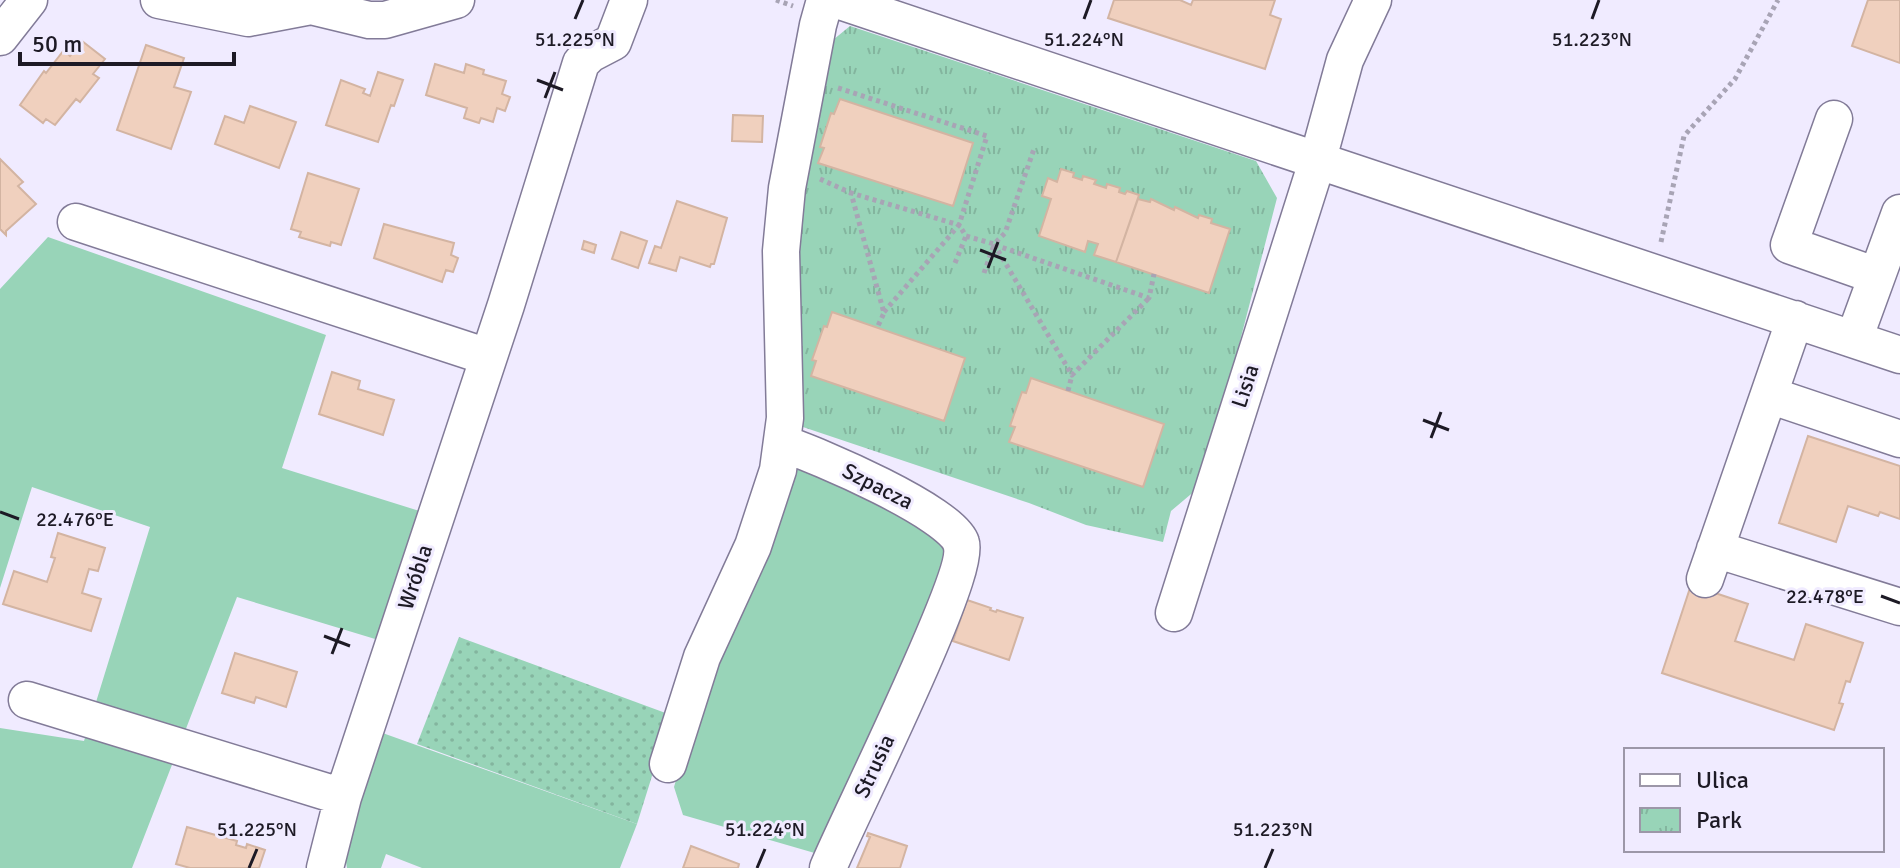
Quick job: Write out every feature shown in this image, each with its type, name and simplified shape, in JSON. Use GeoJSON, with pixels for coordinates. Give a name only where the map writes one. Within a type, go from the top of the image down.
{"type":"FeatureCollection","features":[{"type":"Feature","properties":{"kind":"street"},"geometry":{"type":"LineString","coordinates":[[0,37],[29,0]]}},
{"type":"Feature","properties":{"kind":"street"},"geometry":{"type":"LineString","coordinates":[[159,0],[248,18],[274,6],[311,6],[369,20],[385,20],[456,0]]}},
{"type":"Feature","properties":{"kind":"street","name":"Wróbla"},"geometry":{"type":"LineString","coordinates":[[325,868],[343,797],[581,63],[590,54],[613,42],[629,0]]}},
{"type":"Feature","properties":{"kind":"street"},"geometry":{"type":"LineString","coordinates":[[668,764],[702,657],[753,546],[778,470],[785,418],[781,251],[787,188],[825,0]]}},
{"type":"Feature","properties":{"kind":"street"},"geometry":{"type":"LineString","coordinates":[[837,0],[1900,355]]}},
{"type":"Feature","properties":{"kind":"street","name":"Lisia"},"geometry":{"type":"LineString","coordinates":[[1174,613],[1318,159],[1345,60],[1373,0]]}},
{"type":"Feature","properties":{"kind":"street"},"geometry":{"type":"LineString","coordinates":[[1834,119],[1789,245],[1877,276]]}},
{"type":"Feature","properties":{"kind":"street"},"geometry":{"type":"LineString","coordinates":[[1854,339],[1900,213]]}},
{"type":"Feature","properties":{"kind":"street"},"geometry":{"type":"LineString","coordinates":[[76,222],[488,357]]}},
{"type":"Feature","properties":{"kind":"street"},"geometry":{"type":"LineString","coordinates":[[1795,319],[1710,564],[1900,607]]}},
{"type":"Feature","properties":{"kind":"street"},"geometry":{"type":"LineString","coordinates":[[1769,395],[1900,439]]}},
{"type":"Feature","properties":{"kind":"street","name":"Szpacza"},"geometry":{"type":"LineString","coordinates":[[783,444],[819,457],[933,515],[952,528],[962,544]]}},
{"type":"Feature","properties":{"kind":"street","name":"Strusia"},"geometry":{"type":"LineString","coordinates":[[828,868],[922,665],[961,562],[962,544]]}},
{"type":"Feature","properties":{"kind":"street"},"geometry":{"type":"LineString","coordinates":[[27,700],[343,797]]}},
{"type":"Feature","properties":{"kind":"path"},"geometry":{"type":"LineString","coordinates":[[1638,265],[1660,247],[1684,136],[1735,79],[1778,0]]}},
{"type":"Feature","properties":{"kind":"path"},"geometry":{"type":"LineString","coordinates":[[828,85],[987,136],[959,225],[884,313],[877,328]]}},
{"type":"Feature","properties":{"kind":"path"},"geometry":{"type":"LineString","coordinates":[[984,273],[994,244],[1005,233],[1034,149]]}},
{"type":"Feature","properties":{"kind":"path"},"geometry":{"type":"LineString","coordinates":[[807,173],[851,193],[959,225],[966,236],[1149,298]]}},
{"type":"Feature","properties":{"kind":"path"},"geometry":{"type":"LineString","coordinates":[[851,193],[884,313]]}},
{"type":"Feature","properties":{"kind":"path"},"geometry":{"type":"LineString","coordinates":[[955,263],[966,236]]}},
{"type":"Feature","properties":{"kind":"path"},"geometry":{"type":"LineString","coordinates":[[994,244],[1072,375]]}},
{"type":"Feature","properties":{"kind":"path"},"geometry":{"type":"LineString","coordinates":[[1068,391],[1072,375],[1149,298],[1154,274]]}},
{"type":"Feature","properties":{"kind":"green space"},"geometry":{"type":"Polygon","coordinates":[[[850,26],[1256,161],[1277,198],[1203,484],[1171,511],[1163,542],[1086,525],[797,425],[794,216],[822,49],[850,26]]]}},
{"type":"Feature","properties":{"kind":"green space"},"geometry":{"type":"Polygon","coordinates":[[[48,237],[326,335],[282,468],[429,514],[385,642],[237,597],[132,868],[0,868],[0,728],[84,741],[150,527],[32,487],[0,588],[0,289],[48,237]]]}},
{"type":"Feature","properties":{"kind":"green space"},"geometry":{"type":"Polygon","coordinates":[[[792,457],[942,539],[949,564],[825,856],[683,815],[674,787],[709,665],[792,457]]]}},
{"type":"Feature","properties":{"kind":"green space"},"geometry":{"type":"Polygon","coordinates":[[[459,637],[671,715],[637,824],[417,744],[459,637]]]}},
{"type":"Feature","properties":{"kind":"green space"},"geometry":{"type":"Polygon","coordinates":[[[377,731],[637,824],[620,868],[422,868],[386,854],[381,868],[347,868],[345,855],[377,731]]]}},
{"type":"Feature","properties":{"kind":"building"},"geometry":{"type":"Polygon","coordinates":[[[1114,0],[1180,0],[1191,5],[1193,0],[1275,0],[1270,15],[1281,19],[1265,69],[1108,18],[1114,0]]]}},
{"type":"Feature","properties":{"kind":"building"},"geometry":{"type":"Polygon","coordinates":[[[1868,0],[1900,0],[1900,63],[1852,46],[1868,0]]]}},
{"type":"Feature","properties":{"kind":"building"},"geometry":{"type":"Polygon","coordinates":[[[82,41],[105,59],[93,74],[99,78],[80,102],[76,99],[55,125],[46,119],[43,123],[20,105],[44,71],[46,73],[64,50],[70,56],[82,41]]]}},
{"type":"Feature","properties":{"kind":"building"},"geometry":{"type":"Polygon","coordinates":[[[146,45],[184,58],[174,87],[191,92],[171,149],[117,130],[146,45]]]}},
{"type":"Feature","properties":{"kind":"building"},"geometry":{"type":"Polygon","coordinates":[[[435,64],[464,73],[466,64],[484,70],[483,74],[506,81],[502,94],[510,97],[505,111],[497,108],[493,122],[481,118],[479,123],[464,118],[467,108],[426,95],[435,64]]]}},
{"type":"Feature","properties":{"kind":"building"},"geometry":{"type":"Polygon","coordinates":[[[378,72],[403,80],[378,142],[326,125],[341,80],[365,89],[363,93],[370,96],[378,72]]]}},
{"type":"Feature","properties":{"kind":"building"},"geometry":{"type":"Polygon","coordinates":[[[840,99],[973,143],[953,206],[818,163],[831,113],[834,114],[840,99]]]}},
{"type":"Feature","properties":{"kind":"building"},"geometry":{"type":"Polygon","coordinates":[[[250,106],[296,122],[279,168],[215,144],[225,116],[244,123],[250,106]]]}},
{"type":"Feature","properties":{"kind":"building"},"geometry":{"type":"Polygon","coordinates":[[[733,115],[763,116],[762,142],[732,141],[733,115]]]}},
{"type":"Feature","properties":{"kind":"building"},"geometry":{"type":"Polygon","coordinates":[[[0,159],[23,182],[18,186],[36,204],[6,231],[6,235],[0,229],[0,159]]]}},
{"type":"Feature","properties":{"kind":"building"},"geometry":{"type":"Polygon","coordinates":[[[1061,169],[1074,173],[1073,177],[1082,180],[1083,176],[1096,180],[1094,184],[1106,188],[1107,184],[1120,188],[1119,192],[1139,195],[1116,262],[1094,255],[1098,244],[1088,241],[1085,252],[1039,236],[1051,199],[1042,196],[1048,178],[1057,182],[1061,169]]]}},
{"type":"Feature","properties":{"kind":"building"},"geometry":{"type":"Polygon","coordinates":[[[308,173],[359,189],[341,245],[331,242],[330,246],[299,237],[301,232],[291,229],[308,173]]]}},
{"type":"Feature","properties":{"kind":"building"},"geometry":{"type":"Polygon","coordinates":[[[1138,199],[1150,202],[1151,199],[1198,218],[1199,215],[1212,219],[1211,223],[1230,229],[1209,293],[1116,262],[1138,199]]]}},
{"type":"Feature","properties":{"kind":"building"},"geometry":{"type":"Polygon","coordinates":[[[677,201],[727,218],[714,264],[710,267],[680,257],[676,271],[649,263],[655,246],[661,248],[677,201]]]}},
{"type":"Feature","properties":{"kind":"building"},"geometry":{"type":"Polygon","coordinates":[[[384,224],[454,243],[451,255],[458,258],[453,272],[446,270],[442,282],[374,258],[384,224]]]}},
{"type":"Feature","properties":{"kind":"building"},"geometry":{"type":"Polygon","coordinates":[[[621,232],[647,241],[638,268],[612,259],[621,232]]]}},
{"type":"Feature","properties":{"kind":"building"},"geometry":{"type":"Polygon","coordinates":[[[584,241],[596,245],[594,253],[582,249],[584,241]]]}},
{"type":"Feature","properties":{"kind":"building"},"geometry":{"type":"Polygon","coordinates":[[[832,312],[965,358],[944,421],[811,376],[816,361],[812,360],[832,312]]]}},
{"type":"Feature","properties":{"kind":"building"},"geometry":{"type":"Polygon","coordinates":[[[332,372],[360,381],[358,389],[394,400],[383,435],[319,414],[332,372]]]}},
{"type":"Feature","properties":{"kind":"building"},"geometry":{"type":"Polygon","coordinates":[[[1031,378],[1164,424],[1143,487],[1009,442],[1015,427],[1010,426],[1022,392],[1026,393],[1031,378]]]}},
{"type":"Feature","properties":{"kind":"building"},"geometry":{"type":"Polygon","coordinates":[[[1808,436],[1900,466],[1900,519],[1880,512],[1878,516],[1848,506],[1836,542],[1779,523],[1808,436]]]}},
{"type":"Feature","properties":{"kind":"building"},"geometry":{"type":"Polygon","coordinates":[[[58,533],[105,548],[98,571],[89,569],[82,593],[101,599],[91,631],[3,604],[14,571],[47,582],[55,558],[51,557],[58,533]]]}},
{"type":"Feature","properties":{"kind":"building"},"geometry":{"type":"Polygon","coordinates":[[[1691,585],[1748,604],[1735,641],[1794,660],[1806,624],[1863,643],[1850,682],[1846,681],[1839,703],[1843,704],[1834,730],[1662,673],[1691,585]]]}},
{"type":"Feature","properties":{"kind":"building"},"geometry":{"type":"Polygon","coordinates":[[[967,600],[996,612],[1023,618],[1009,660],[953,641],[967,600]]]}},
{"type":"Feature","properties":{"kind":"building"},"geometry":{"type":"Polygon","coordinates":[[[235,653],[297,672],[286,707],[256,697],[254,703],[222,693],[235,653]]]}},
{"type":"Feature","properties":{"kind":"building"},"geometry":{"type":"Polygon","coordinates":[[[187,827],[237,841],[236,845],[246,848],[247,844],[265,850],[259,868],[190,868],[176,864],[187,827]]]}},
{"type":"Feature","properties":{"kind":"building"},"geometry":{"type":"Polygon","coordinates":[[[868,833],[907,846],[900,868],[857,868],[870,837],[868,833]]]}},
{"type":"Feature","properties":{"kind":"building"},"geometry":{"type":"Polygon","coordinates":[[[691,846],[739,864],[738,868],[683,868],[691,846]]]}}]}
